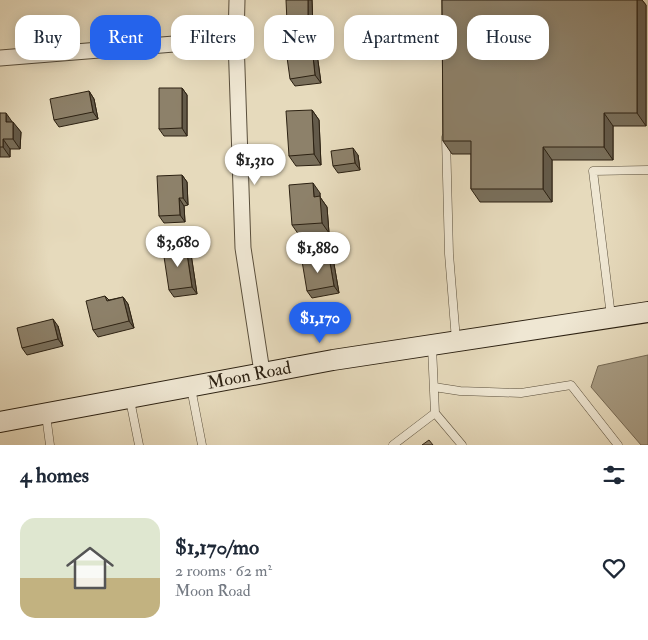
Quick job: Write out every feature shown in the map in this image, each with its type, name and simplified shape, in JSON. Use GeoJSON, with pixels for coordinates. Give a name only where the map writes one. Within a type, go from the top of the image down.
{"type":"FeatureCollection","features":[{"type":"Feature","properties":{"kind":"street"},"geometry":{"type":"LineString","coordinates":[[237,0],[237,15]]}},
{"type":"Feature","properties":{"kind":"street"},"geometry":{"type":"LineString","coordinates":[[0,58],[171,44]]}},
{"type":"Feature","properties":{"kind":"street"},"geometry":{"type":"LineString","coordinates":[[237,60],[243,248],[262,372]]}},
{"type":"Feature","properties":{"kind":"street","name":"Moon Road"},"geometry":{"type":"LineString","coordinates":[[0,422],[262,372],[648,312]]}},
{"type":"Feature","properties":{"kind":"lane"},"geometry":{"type":"LineString","coordinates":[[446,127],[449,254],[456,341]]}},
{"type":"Feature","properties":{"kind":"lane"},"geometry":{"type":"LineString","coordinates":[[612,318],[593,172],[648,170]]}},
{"type":"Feature","properties":{"kind":"lane"},"geometry":{"type":"LineString","coordinates":[[432,345],[435,413],[462,445]]}},
{"type":"Feature","properties":{"kind":"lane"},"geometry":{"type":"LineString","coordinates":[[434,387],[460,391],[521,394],[571,385],[618,445]]}},
{"type":"Feature","properties":{"kind":"lane"},"geometry":{"type":"LineString","coordinates":[[191,386],[202,445]]}},
{"type":"Feature","properties":{"kind":"lane"},"geometry":{"type":"LineString","coordinates":[[130,398],[139,445]]}},
{"type":"Feature","properties":{"kind":"lane"},"geometry":{"type":"LineString","coordinates":[[45,413],[50,445]]}},
{"type":"Feature","properties":{"kind":"lane"},"geometry":{"type":"LineString","coordinates":[[393,445],[435,413]]}},
{"type":"Feature","properties":{"kind":"shaded area"},"geometry":{"type":"Polygon","coordinates":[[[648,355],[648,445],[641,445],[591,387],[598,366],[648,355]]]}},
{"type":"Feature","properties":{"kind":"building"},"geometry":{"type":"Polygon","coordinates":[[[286,0],[308,0],[308,15],[287,15],[286,0]]]}},
{"type":"Feature","properties":{"kind":"building"},"geometry":{"type":"Polygon","coordinates":[[[442,0],[637,0],[637,113],[604,113],[604,147],[543,147],[543,189],[471,189],[471,141],[443,141],[442,60],[457,60],[457,15],[442,15],[442,0]]]}},
{"type":"Feature","properties":{"kind":"building"},"geometry":{"type":"Polygon","coordinates":[[[287,60],[313,60],[315,75],[290,79],[287,60]]]}},
{"type":"Feature","properties":{"kind":"building"},"geometry":{"type":"Polygon","coordinates":[[[159,88],[182,88],[182,128],[159,129],[159,88]]]}},
{"type":"Feature","properties":{"kind":"building"},"geometry":{"type":"Polygon","coordinates":[[[89,91],[93,112],[54,120],[50,99],[89,91]]]}},
{"type":"Feature","properties":{"kind":"building"},"geometry":{"type":"Polygon","coordinates":[[[312,110],[314,154],[289,156],[286,111],[312,110]]]}},
{"type":"Feature","properties":{"kind":"building"},"geometry":{"type":"Polygon","coordinates":[[[0,113],[6,113],[6,122],[13,122],[13,139],[3,139],[3,147],[0,147],[0,113]]]}},
{"type":"Feature","properties":{"kind":"building"},"geometry":{"type":"Polygon","coordinates":[[[353,148],[355,163],[333,166],[331,151],[353,148]]]}},
{"type":"Feature","properties":{"kind":"building"},"geometry":{"type":"Polygon","coordinates":[[[182,175],[183,198],[179,198],[180,215],[159,216],[157,176],[182,175]]]}},
{"type":"Feature","properties":{"kind":"building"},"geometry":{"type":"Polygon","coordinates":[[[313,183],[314,197],[320,196],[322,223],[292,225],[289,185],[313,183]]]}},
{"type":"Feature","properties":{"kind":"building"},"geometry":{"type":"Polygon","coordinates":[[[186,247],[192,287],[169,290],[163,250],[186,247]]]}},
{"type":"Feature","properties":{"kind":"building"},"geometry":{"type":"Polygon","coordinates":[[[329,257],[334,286],[307,291],[302,261],[329,257]]]}},
{"type":"Feature","properties":{"kind":"building"},"geometry":{"type":"Polygon","coordinates":[[[105,296],[107,301],[123,297],[129,321],[93,330],[86,301],[105,296]]]}},
{"type":"Feature","properties":{"kind":"building"},"geometry":{"type":"Polygon","coordinates":[[[53,319],[58,339],[22,348],[17,328],[53,319]]]}},
{"type":"Feature","properties":{"kind":"building"},"geometry":{"type":"Polygon","coordinates":[[[429,440],[433,445],[422,445],[429,440]]]}}]}
